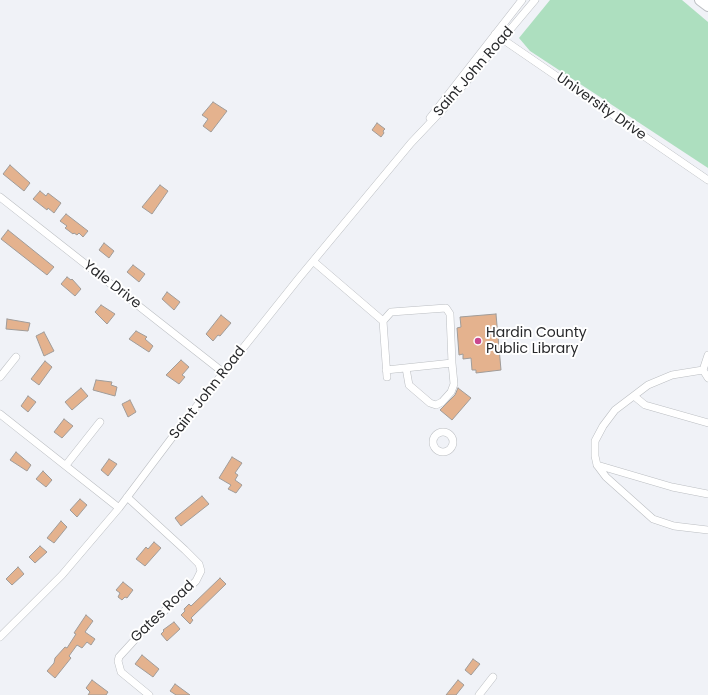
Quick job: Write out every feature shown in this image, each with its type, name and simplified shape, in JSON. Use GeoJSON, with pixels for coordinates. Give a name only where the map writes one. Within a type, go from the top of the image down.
{"type":"FeatureCollection","features":[{"type":"Feature","properties":{"kind":"highway"},"geometry":{"type":"LineString","coordinates":[[700,0],[708,6]]}},
{"type":"Feature","properties":{"kind":"street","name":"Saint John Road"},"geometry":{"type":"LineString","coordinates":[[0,637],[62,575],[119,508],[313,261],[411,143],[522,0]]}},
{"type":"Feature","properties":{"kind":"street","name":"Saint John Road"},"geometry":{"type":"LineString","coordinates":[[411,143],[446,106],[535,0]]}},
{"type":"Feature","properties":{"kind":"street","name":"University Drive"},"geometry":{"type":"LineString","coordinates":[[495,34],[708,180]]}},
{"type":"Feature","properties":{"kind":"street","name":"Yale Drive"},"geometry":{"type":"LineString","coordinates":[[0,197],[224,373]]}},
{"type":"Feature","properties":{"kind":"street"},"geometry":{"type":"LineString","coordinates":[[313,261],[383,321],[387,373],[406,368],[452,363]]}},
{"type":"Feature","properties":{"kind":"street"},"geometry":{"type":"LineString","coordinates":[[383,321],[391,312],[446,308],[450,314],[454,384],[451,392],[442,402],[436,405],[430,403],[409,385],[406,368]]}},
{"type":"Feature","properties":{"kind":"street"},"geometry":{"type":"LineString","coordinates":[[703,370],[708,355]]}},
{"type":"Feature","properties":{"kind":"street"},"geometry":{"type":"LineString","coordinates":[[0,377],[16,357]]}},
{"type":"Feature","properties":{"kind":"street"},"geometry":{"type":"LineString","coordinates":[[703,370],[708,378]]}},
{"type":"Feature","properties":{"kind":"street"},"geometry":{"type":"LineString","coordinates":[[703,370],[672,375],[648,385],[615,410],[603,426],[595,442],[595,456],[597,465],[606,477],[653,519],[674,526],[708,530]]}},
{"type":"Feature","properties":{"kind":"street"},"geometry":{"type":"LineString","coordinates":[[634,396],[645,405],[708,423]]}},
{"type":"Feature","properties":{"kind":"street"},"geometry":{"type":"LineString","coordinates":[[0,414],[119,508]]}},
{"type":"Feature","properties":{"kind":"street"},"geometry":{"type":"LineString","coordinates":[[66,465],[100,422]]}},
{"type":"Feature","properties":{"kind":"street"},"geometry":{"type":"LineString","coordinates":[[597,465],[672,487],[708,494]]}},
{"type":"Feature","properties":{"kind":"street","name":"Gates Road"},"geometry":{"type":"LineString","coordinates":[[127,497],[185,550],[199,564],[201,570],[196,581],[140,634],[118,661],[121,672],[149,695]]}},
{"type":"Feature","properties":{"kind":"street"},"geometry":{"type":"LineString","coordinates":[[479,695],[493,677]]}},
{"type":"Feature","properties":{"kind":"green space"},"geometry":{"type":"Polygon","coordinates":[[[550,0],[682,0],[708,22],[708,168],[530,51],[519,38],[550,0]]]}},
{"type":"Feature","properties":{"kind":"building"},"geometry":{"type":"Polygon","coordinates":[[[213,102],[227,111],[211,132],[203,126],[208,119],[202,115],[213,102]]]}},
{"type":"Feature","properties":{"kind":"building"},"geometry":{"type":"Polygon","coordinates":[[[377,123],[385,129],[381,137],[372,130],[377,123]]]}},
{"type":"Feature","properties":{"kind":"building"},"geometry":{"type":"Polygon","coordinates":[[[10,165],[30,183],[24,191],[3,174],[10,165]]]}},
{"type":"Feature","properties":{"kind":"building"},"geometry":{"type":"Polygon","coordinates":[[[160,185],[168,191],[152,214],[142,207],[160,185]]]}},
{"type":"Feature","properties":{"kind":"building"},"geometry":{"type":"Polygon","coordinates":[[[40,191],[46,196],[48,193],[61,203],[54,213],[48,208],[47,210],[33,199],[40,191]]]}},
{"type":"Feature","properties":{"kind":"building"},"geometry":{"type":"Polygon","coordinates":[[[66,214],[88,231],[83,237],[79,233],[77,235],[74,233],[73,234],[65,228],[67,226],[60,221],[66,214]]]}},
{"type":"Feature","properties":{"kind":"building"},"geometry":{"type":"Polygon","coordinates":[[[8,230],[54,267],[47,275],[1,239],[8,230]]]}},
{"type":"Feature","properties":{"kind":"building"},"geometry":{"type":"Polygon","coordinates":[[[104,243],[114,251],[109,258],[99,250],[104,243]]]}},
{"type":"Feature","properties":{"kind":"building"},"geometry":{"type":"Polygon","coordinates":[[[133,265],[145,274],[139,282],[127,272],[133,265]]]}},
{"type":"Feature","properties":{"kind":"building"},"geometry":{"type":"Polygon","coordinates":[[[67,277],[71,280],[72,279],[81,289],[75,296],[61,284],[67,277]]]}},
{"type":"Feature","properties":{"kind":"building"},"geometry":{"type":"Polygon","coordinates":[[[167,292],[180,302],[174,310],[162,299],[167,292]]]}},
{"type":"Feature","properties":{"kind":"building"},"geometry":{"type":"Polygon","coordinates":[[[101,305],[115,314],[107,324],[95,312],[101,305]]]}},
{"type":"Feature","properties":{"kind":"building","name":"Hardin County Public Library"},"geometry":{"type":"Polygon","coordinates":[[[496,314],[501,370],[476,373],[476,370],[472,370],[471,358],[463,359],[463,354],[459,355],[457,328],[461,327],[460,317],[496,314]]]}},
{"type":"Feature","properties":{"kind":"building"},"geometry":{"type":"Polygon","coordinates":[[[221,315],[231,323],[220,336],[218,335],[213,341],[206,334],[221,315]]]}},
{"type":"Feature","properties":{"kind":"building"},"geometry":{"type":"Polygon","coordinates":[[[7,319],[30,323],[28,331],[6,329],[7,319]]]}},
{"type":"Feature","properties":{"kind":"building"},"geometry":{"type":"Polygon","coordinates":[[[136,331],[147,337],[145,339],[153,346],[149,352],[129,339],[136,331]]]}},
{"type":"Feature","properties":{"kind":"building"},"geometry":{"type":"Polygon","coordinates":[[[44,332],[54,351],[44,356],[36,336],[44,332]]]}},
{"type":"Feature","properties":{"kind":"building"},"geometry":{"type":"Polygon","coordinates":[[[181,360],[189,367],[182,375],[185,377],[179,384],[166,375],[181,360]]]}},
{"type":"Feature","properties":{"kind":"building"},"geometry":{"type":"Polygon","coordinates":[[[45,361],[52,367],[39,385],[31,379],[45,361]]]}},
{"type":"Feature","properties":{"kind":"building"},"geometry":{"type":"Polygon","coordinates":[[[96,380],[112,382],[111,385],[117,387],[115,396],[93,390],[96,380]]]}},
{"type":"Feature","properties":{"kind":"building"},"geometry":{"type":"Polygon","coordinates":[[[81,388],[88,396],[72,410],[65,402],[81,388]]]}},
{"type":"Feature","properties":{"kind":"building"},"geometry":{"type":"Polygon","coordinates":[[[458,388],[471,398],[452,420],[440,410],[455,395],[458,388]]]}},
{"type":"Feature","properties":{"kind":"building"},"geometry":{"type":"Polygon","coordinates":[[[28,396],[36,402],[28,412],[21,406],[28,396]]]}},
{"type":"Feature","properties":{"kind":"building"},"geometry":{"type":"Polygon","coordinates":[[[130,400],[136,412],[128,417],[122,404],[130,400]]]}},
{"type":"Feature","properties":{"kind":"building"},"geometry":{"type":"Polygon","coordinates":[[[64,419],[73,426],[62,438],[54,432],[64,419]]]}},
{"type":"Feature","properties":{"kind":"building"},"geometry":{"type":"Polygon","coordinates":[[[16,452],[31,465],[27,471],[10,460],[16,452]]]}},
{"type":"Feature","properties":{"kind":"building"},"geometry":{"type":"Polygon","coordinates":[[[232,457],[242,463],[235,473],[238,475],[235,480],[242,485],[236,493],[228,489],[231,485],[219,478],[232,457]]]}},
{"type":"Feature","properties":{"kind":"building"},"geometry":{"type":"Polygon","coordinates":[[[109,459],[117,464],[108,476],[101,470],[109,459]]]}},
{"type":"Feature","properties":{"kind":"building"},"geometry":{"type":"Polygon","coordinates":[[[43,471],[52,480],[46,487],[36,479],[43,471]]]}},
{"type":"Feature","properties":{"kind":"building"},"geometry":{"type":"Polygon","coordinates":[[[202,496],[209,504],[181,526],[175,518],[202,496]]]}},
{"type":"Feature","properties":{"kind":"building"},"geometry":{"type":"Polygon","coordinates":[[[80,499],[87,505],[77,517],[70,510],[80,499]]]}},
{"type":"Feature","properties":{"kind":"building"},"geometry":{"type":"Polygon","coordinates":[[[61,521],[67,527],[54,543],[47,538],[61,521]]]}},
{"type":"Feature","properties":{"kind":"building"},"geometry":{"type":"Polygon","coordinates":[[[154,542],[161,548],[145,566],[136,559],[146,547],[148,549],[154,542]]]}},
{"type":"Feature","properties":{"kind":"building"},"geometry":{"type":"Polygon","coordinates":[[[40,546],[47,552],[35,563],[29,557],[40,546]]]}},
{"type":"Feature","properties":{"kind":"building"},"geometry":{"type":"Polygon","coordinates":[[[18,567],[24,574],[12,585],[6,579],[18,567]]]}},
{"type":"Feature","properties":{"kind":"building"},"geometry":{"type":"Polygon","coordinates":[[[220,578],[226,584],[191,618],[193,620],[190,624],[181,615],[185,611],[184,609],[189,604],[191,606],[220,578]]]}},
{"type":"Feature","properties":{"kind":"building"},"geometry":{"type":"Polygon","coordinates":[[[123,582],[133,590],[127,598],[125,597],[122,600],[118,597],[120,593],[116,590],[123,582]]]}},
{"type":"Feature","properties":{"kind":"building"},"geometry":{"type":"Polygon","coordinates":[[[86,615],[93,621],[85,632],[95,639],[91,645],[87,642],[82,648],[77,645],[69,656],[71,658],[55,678],[47,671],[54,663],[55,658],[65,647],[67,648],[76,634],[74,633],[86,615]]]}},
{"type":"Feature","properties":{"kind":"building"},"geometry":{"type":"Polygon","coordinates":[[[174,622],[180,629],[167,641],[161,634],[164,631],[163,630],[174,622]]]}},
{"type":"Feature","properties":{"kind":"building"},"geometry":{"type":"Polygon","coordinates":[[[142,655],[159,669],[153,677],[135,664],[142,655]]]}},
{"type":"Feature","properties":{"kind":"building"},"geometry":{"type":"Polygon","coordinates":[[[473,659],[480,664],[471,675],[465,670],[473,659]]]}},
{"type":"Feature","properties":{"kind":"building"},"geometry":{"type":"Polygon","coordinates":[[[92,680],[108,692],[106,695],[88,695],[90,692],[86,688],[92,680]]]}},
{"type":"Feature","properties":{"kind":"building"},"geometry":{"type":"Polygon","coordinates":[[[458,680],[464,685],[456,695],[446,695],[458,680]]]}},
{"type":"Feature","properties":{"kind":"building"},"geometry":{"type":"Polygon","coordinates":[[[175,684],[190,695],[176,695],[170,691],[175,684]]]}},
{"type":"Feature","properties":{"kind":"place","name":"Hardin County Public Library"},"geometry":{"type":"Point","coordinates":[478,341]}}]}
